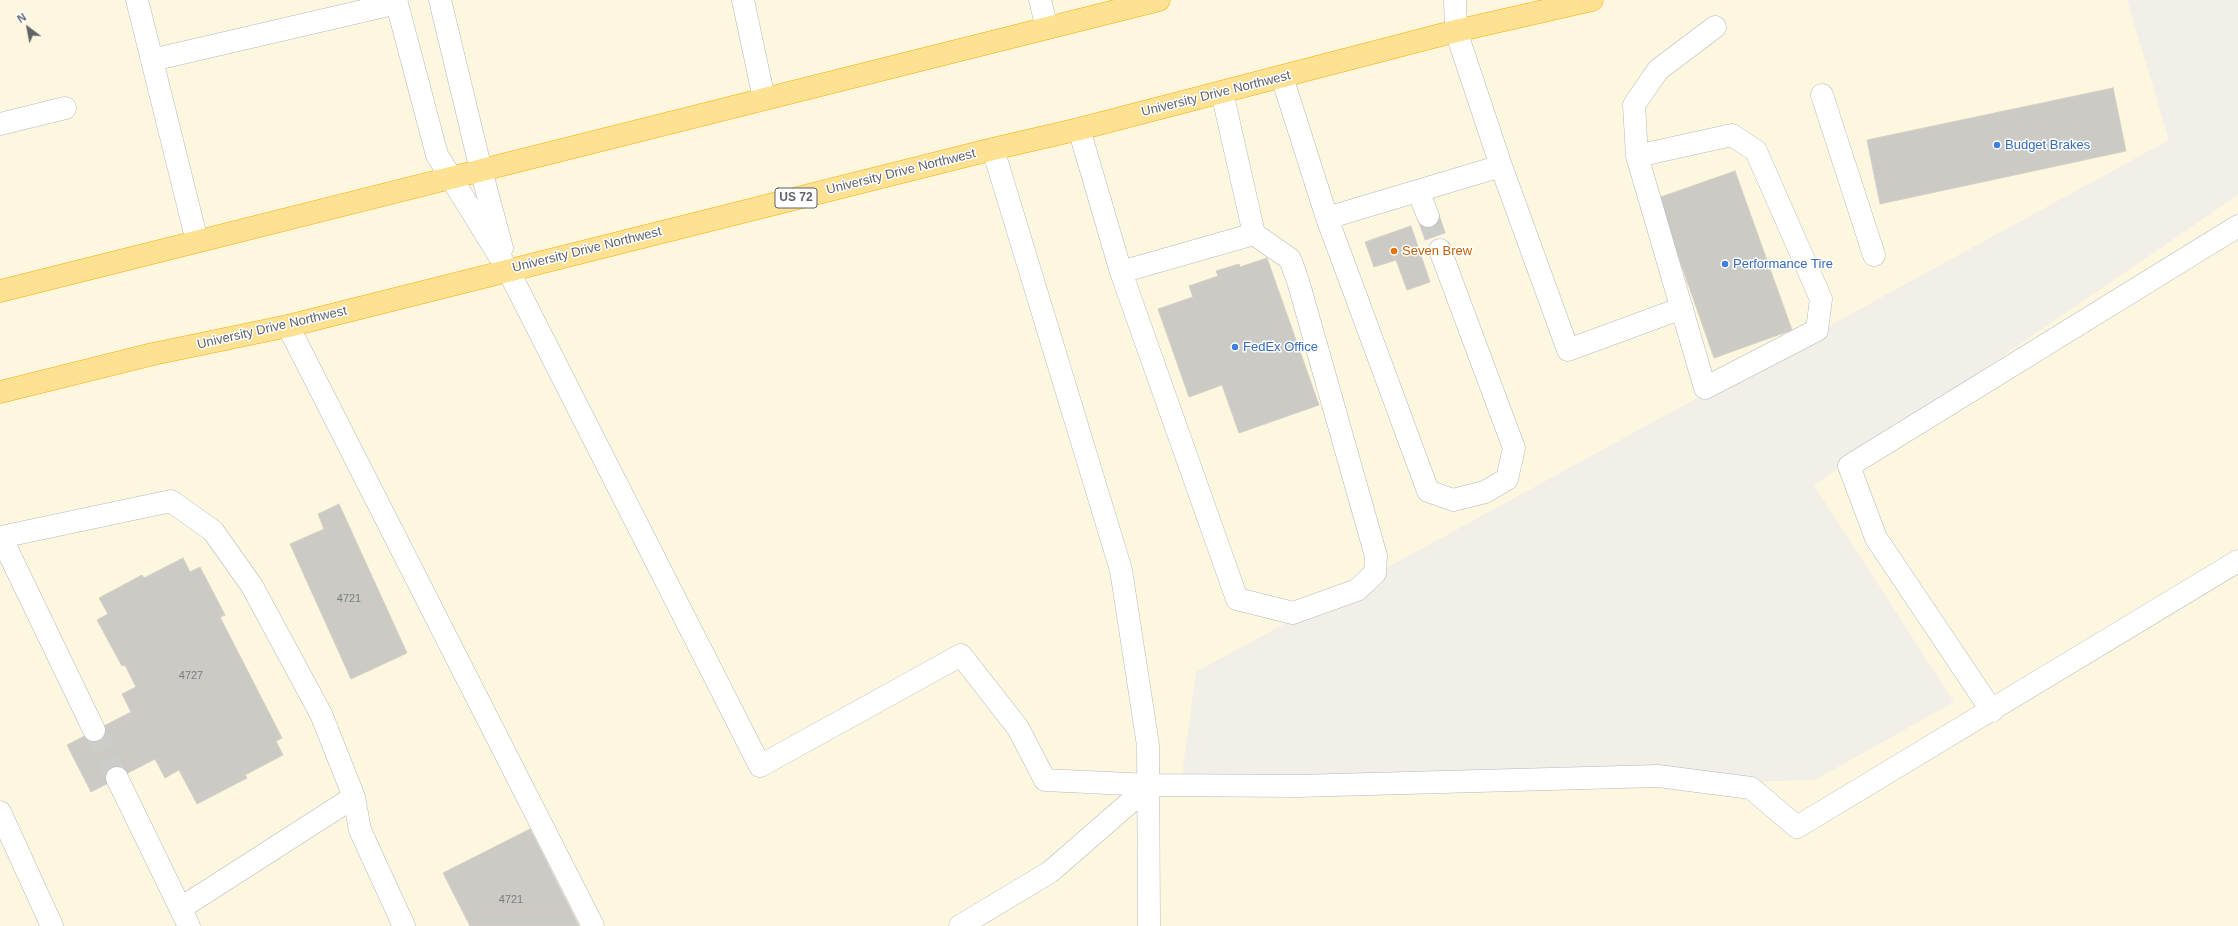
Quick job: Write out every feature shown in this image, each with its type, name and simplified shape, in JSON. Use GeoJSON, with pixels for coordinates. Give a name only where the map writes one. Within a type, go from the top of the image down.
{"type":"FeatureCollection","features":[{"type":"Feature","properties":{"kind":"highway"},"geometry":{"type":"LineString","coordinates":[[0,290],[1159,0]]}},
{"type":"Feature","properties":{"kind":"highway","name":"University Drive Northwest"},"geometry":{"type":"LineString","coordinates":[[0,392],[153,354],[288,326],[993,149],[1079,129],[1456,31],[1592,0]]}},
{"type":"Feature","properties":{"kind":"lane"},"geometry":{"type":"LineString","coordinates":[[137,0],[197,240]]}},
{"type":"Feature","properties":{"kind":"lane"},"geometry":{"type":"LineString","coordinates":[[440,0],[481,170],[508,270]]}},
{"type":"Feature","properties":{"kind":"lane"},"geometry":{"type":"LineString","coordinates":[[743,0],[764,100]]}},
{"type":"Feature","properties":{"kind":"lane"},"geometry":{"type":"LineString","coordinates":[[1040,0],[1047,28]]}},
{"type":"Feature","properties":{"kind":"lane"},"geometry":{"type":"LineString","coordinates":[[1455,0],[1456,31],[1501,166],[1568,350],[1682,308]]}},
{"type":"Feature","properties":{"kind":"lane"},"geometry":{"type":"LineString","coordinates":[[152,60],[396,1],[437,155],[508,270],[760,766],[961,655],[1018,728],[1045,780],[1150,785],[1298,786],[1658,776],[1751,788],[1797,827],[1992,711],[2238,561]]}},
{"type":"Feature","properties":{"kind":"lane"},"geometry":{"type":"LineString","coordinates":[[1637,156],[1732,135],[1756,152],[1821,298],[1817,330],[1705,388],[1637,156],[1634,105],[1658,70],[1715,27]]}},
{"type":"Feature","properties":{"kind":"lane"},"geometry":{"type":"LineString","coordinates":[[1282,77],[1327,218],[1428,491],[1453,500],[1485,492],[1507,479],[1514,448],[1440,250]]}},
{"type":"Feature","properties":{"kind":"lane"},"geometry":{"type":"LineString","coordinates":[[1079,129],[1121,272],[1237,599],[1293,613],[1357,590],[1375,573],[1376,556],[1298,281],[1290,259],[1254,234],[1222,92]]}},
{"type":"Feature","properties":{"kind":"lane"},"geometry":{"type":"LineString","coordinates":[[1822,95],[1874,255]]}},
{"type":"Feature","properties":{"kind":"lane"},"geometry":{"type":"LineString","coordinates":[[0,124],[66,108]]}},
{"type":"Feature","properties":{"kind":"lane"},"geometry":{"type":"LineString","coordinates":[[993,149],[1120,570],[1148,745],[1150,785],[1149,926]]}},
{"type":"Feature","properties":{"kind":"lane"},"geometry":{"type":"LineString","coordinates":[[1327,218],[1501,166]]}},
{"type":"Feature","properties":{"kind":"lane"},"geometry":{"type":"LineString","coordinates":[[1418,191],[1428,216]]}},
{"type":"Feature","properties":{"kind":"lane"},"geometry":{"type":"LineString","coordinates":[[1992,711],[1876,538],[1849,466],[2238,226]]}},
{"type":"Feature","properties":{"kind":"lane"},"geometry":{"type":"LineString","coordinates":[[1121,272],[1254,234]]}},
{"type":"Feature","properties":{"kind":"lane"},"geometry":{"type":"LineString","coordinates":[[288,326],[593,926]]}},
{"type":"Feature","properties":{"kind":"lane"},"geometry":{"type":"LineString","coordinates":[[94,730],[0,537],[171,501],[213,531],[252,586],[321,714],[354,797],[360,830],[404,926]]}},
{"type":"Feature","properties":{"kind":"lane"},"geometry":{"type":"LineString","coordinates":[[118,778],[185,917],[354,797]]}},
{"type":"Feature","properties":{"kind":"lane"},"geometry":{"type":"LineString","coordinates":[[960,926],[1050,872],[1150,785]]}},
{"type":"Feature","properties":{"kind":"lane"},"geometry":{"type":"LineString","coordinates":[[0,812],[52,926]]}},
{"type":"Feature","properties":{"kind":"shaded area"},"geometry":{"type":"Polygon","coordinates":[[[0,0],[2127,0],[2169,140],[1196,672],[1179,797],[1815,780],[1954,702],[1814,485],[2238,195],[2238,926],[0,926],[0,0]]]}},
{"type":"Feature","properties":{"kind":"building","name":"Budget Brakes"},"geometry":{"type":"Polygon","coordinates":[[[2113,88],[2126,151],[1880,204],[1867,140],[2113,88]]]}},
{"type":"Feature","properties":{"kind":"building","name":"Performance Tire"},"geometry":{"type":"Polygon","coordinates":[[[1735,171],[1792,330],[1714,358],[1658,198],[1735,171]]]}},
{"type":"Feature","properties":{"kind":"building","name":"Seven Brew"},"geometry":{"type":"Polygon","coordinates":[[[1411,226],[1430,282],[1407,290],[1396,260],[1374,267],[1365,242],[1411,226]]]}},
{"type":"Feature","properties":{"kind":"building","name":"FedEx Office"},"geometry":{"type":"Polygon","coordinates":[[[1267,258],[1319,405],[1239,433],[1222,385],[1189,397],[1158,309],[1193,297],[1189,286],[1218,276],[1216,271],[1239,264],[1240,267],[1267,258]]]}},
{"type":"Feature","properties":{"kind":"building"},"geometry":{"type":"Polygon","coordinates":[[[339,504],[407,653],[351,679],[290,544],[324,529],[318,514],[339,504]]]}},
{"type":"Feature","properties":{"kind":"building"},"geometry":{"type":"Polygon","coordinates":[[[183,558],[190,572],[200,567],[225,615],[220,617],[282,738],[276,741],[283,755],[245,775],[247,778],[197,804],[179,770],[165,778],[155,759],[91,792],[67,745],[131,712],[122,694],[136,687],[125,665],[122,666],[97,620],[108,614],[99,598],[142,575],[144,578],[183,558]]]}},
{"type":"Feature","properties":{"kind":"building"},"geometry":{"type":"Polygon","coordinates":[[[530,829],[579,926],[470,926],[443,873],[530,829]]]}},
{"type":"Feature","properties":{"kind":"tunnel"},"geometry":{"type":"LineString","coordinates":[[1428,216],[1440,250]]}},
{"type":"Feature","properties":{"kind":"tunnel"},"geometry":{"type":"LineString","coordinates":[[94,730],[117,778]]}},
{"type":"Feature","properties":{"kind":"place","name":"Budget Brakes"},"geometry":{"type":"Point","coordinates":[1997,145]}},
{"type":"Feature","properties":{"kind":"place","name":"Seven Brew"},"geometry":{"type":"Point","coordinates":[1394,251]}},
{"type":"Feature","properties":{"kind":"place","name":"Performance Tire"},"geometry":{"type":"Point","coordinates":[1725,264]}},
{"type":"Feature","properties":{"kind":"place","name":"FedEx Office"},"geometry":{"type":"Point","coordinates":[1235,347]}}]}
